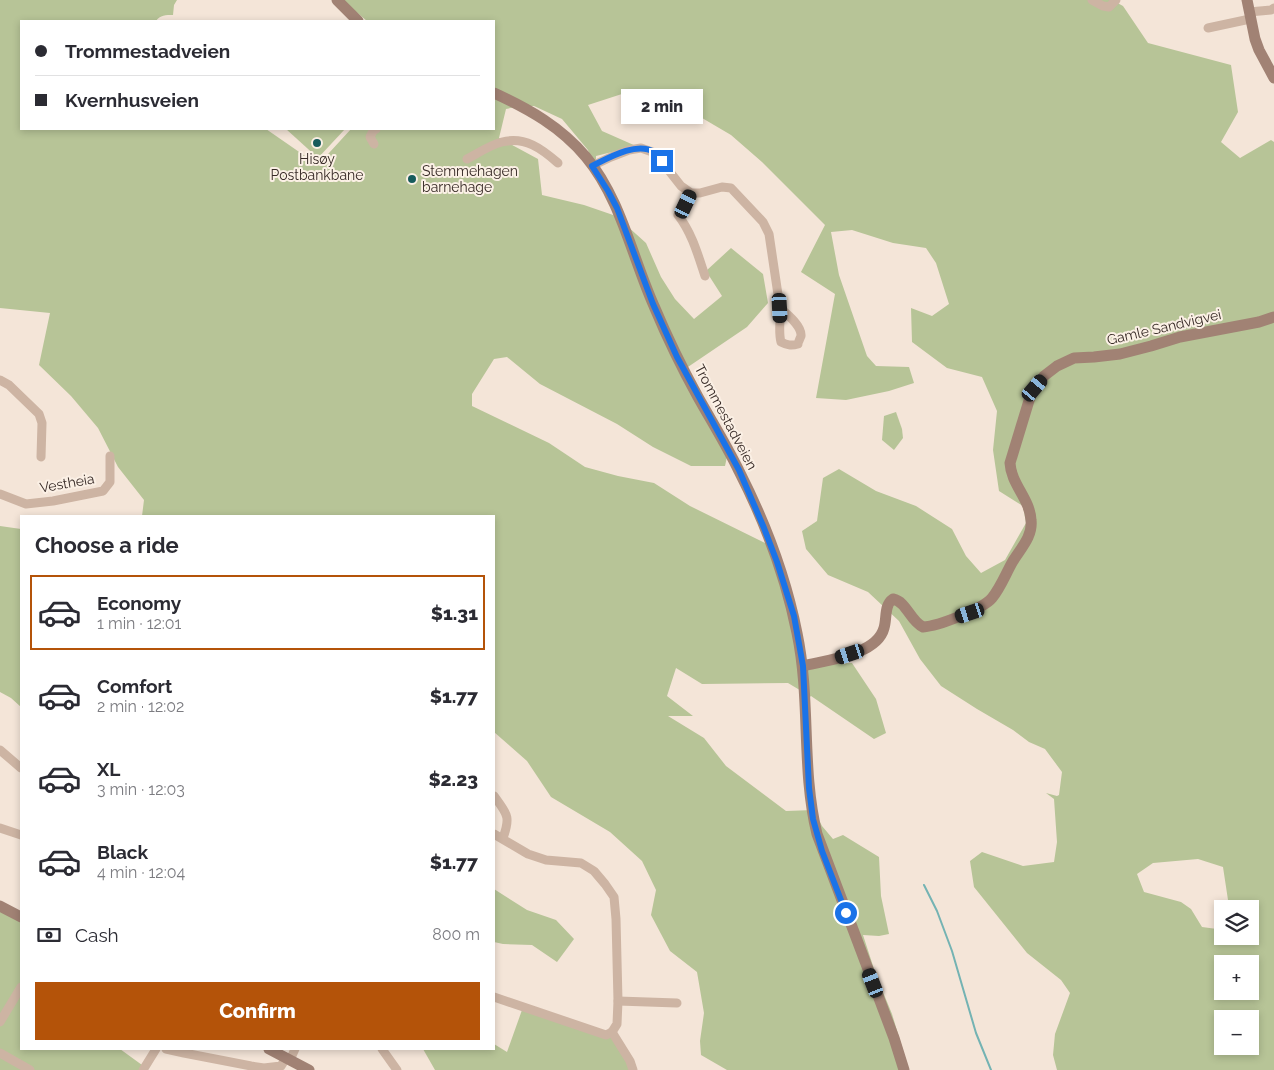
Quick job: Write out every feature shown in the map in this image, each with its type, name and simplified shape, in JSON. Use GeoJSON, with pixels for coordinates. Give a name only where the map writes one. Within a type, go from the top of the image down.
{"type":"FeatureCollection","features":[{"type":"Feature","properties":{"kind":"main road"},"geometry":{"type":"LineString","coordinates":[[337,0],[357,20]]}},
{"type":"Feature","properties":{"kind":"main road"},"geometry":{"type":"LineString","coordinates":[[1247,0],[1255,39],[1274,78]]}},
{"type":"Feature","properties":{"kind":"main road","name":"Trommestadveien"},"geometry":{"type":"LineString","coordinates":[[495,93],[534,112],[560,130],[575,144],[608,191],[617,208],[653,304],[677,357],[739,470],[755,505],[794,616],[803,666],[809,788],[815,827],[822,851],[894,1038],[904,1070]]}},
{"type":"Feature","properties":{"kind":"main road","name":"Gamle Sandvigvei"},"geometry":{"type":"LineString","coordinates":[[803,666],[837,658],[874,644],[881,636],[887,606],[893,599],[897,600],[915,622],[923,627],[970,613],[991,600],[1031,530],[1032,522],[1029,507],[1014,478],[1010,463],[1031,394],[1044,376],[1051,370],[1074,358],[1120,354],[1180,336],[1259,322],[1274,317]]}},
{"type":"Feature","properties":{"kind":"main road"},"geometry":{"type":"LineString","coordinates":[[0,906],[20,916]]}},
{"type":"Feature","properties":{"kind":"main road"},"geometry":{"type":"LineString","coordinates":[[271,1050],[309,1070]]}},
{"type":"Feature","properties":{"kind":"street"},"geometry":{"type":"LineString","coordinates":[[1092,0],[1109,7],[1115,1]]}},
{"type":"Feature","properties":{"kind":"street"},"geometry":{"type":"LineString","coordinates":[[1208,28],[1274,8]]}},
{"type":"Feature","properties":{"kind":"street"},"geometry":{"type":"LineString","coordinates":[[374,130],[370,137],[374,144]]}},
{"type":"Feature","properties":{"kind":"street"},"geometry":{"type":"LineString","coordinates":[[467,159],[502,142],[517,141],[529,143],[558,163]]}},
{"type":"Feature","properties":{"kind":"street"},"geometry":{"type":"LineString","coordinates":[[592,166],[629,150],[641,148],[655,153],[682,186],[691,193],[722,187],[731,188],[763,222],[769,234],[780,308]]}},
{"type":"Feature","properties":{"kind":"street"},"geometry":{"type":"LineString","coordinates":[[691,193],[678,215],[685,224],[692,239],[705,276]]}},
{"type":"Feature","properties":{"kind":"street"},"geometry":{"type":"LineString","coordinates":[[0,380],[9,385],[39,414],[42,423],[41,457]]}},
{"type":"Feature","properties":{"kind":"street","name":"Vestheia"},"geometry":{"type":"LineString","coordinates":[[0,494],[26,504],[53,501],[103,491],[110,482],[110,456]]}},
{"type":"Feature","properties":{"kind":"street"},"geometry":{"type":"LineString","coordinates":[[0,750],[20,767]]}},
{"type":"Feature","properties":{"kind":"street"},"geometry":{"type":"LineString","coordinates":[[495,797],[506,813],[508,824],[503,838]]}},
{"type":"Feature","properties":{"kind":"street"},"geometry":{"type":"LineString","coordinates":[[0,828],[20,835]]}},
{"type":"Feature","properties":{"kind":"street"},"geometry":{"type":"LineString","coordinates":[[495,834],[528,854],[546,860],[581,863],[594,872],[614,896],[618,1001],[617,1024],[612,1032],[606,1035],[495,997]]}},
{"type":"Feature","properties":{"kind":"street"},"geometry":{"type":"LineString","coordinates":[[0,1022],[20,989]]}},
{"type":"Feature","properties":{"kind":"street"},"geometry":{"type":"LineString","coordinates":[[618,1001],[677,1003]]}},
{"type":"Feature","properties":{"kind":"street"},"geometry":{"type":"LineString","coordinates":[[612,1032],[630,1061],[633,1070]]}},
{"type":"Feature","properties":{"kind":"street"},"geometry":{"type":"LineString","coordinates":[[143,1070],[155,1050]]}},
{"type":"Feature","properties":{"kind":"street"},"geometry":{"type":"LineString","coordinates":[[170,1050],[264,1068],[288,1060]]}},
{"type":"Feature","properties":{"kind":"street"},"geometry":{"type":"LineString","coordinates":[[383,1050],[397,1070]]}},
{"type":"Feature","properties":{"kind":"street"},"geometry":{"type":"LineString","coordinates":[[0,1053],[30,1070]]}},
{"type":"Feature","properties":{"kind":"green space"},"geometry":{"type":"Polygon","coordinates":[[[0,0],[177,0],[174,5],[173,15],[161,16],[157,20],[20,20],[20,130],[267,130],[318,165],[350,130],[495,130],[495,20],[366,20],[342,0],[1112,0],[1123,6],[1148,43],[1231,65],[1238,112],[1221,142],[1240,158],[1271,140],[1274,142],[1274,1070],[1057,1070],[1053,1055],[1055,1034],[1070,993],[1061,980],[1027,953],[974,887],[970,861],[982,852],[1023,866],[1054,862],[1057,842],[1054,799],[1046,793],[1059,795],[1062,772],[1045,749],[1029,742],[1013,730],[941,686],[920,659],[899,621],[868,592],[828,575],[806,549],[802,531],[817,521],[823,478],[839,469],[876,491],[916,506],[952,529],[966,556],[981,573],[1005,560],[1026,523],[1023,506],[999,491],[993,450],[997,411],[982,377],[947,368],[912,342],[911,308],[932,316],[949,304],[936,263],[926,248],[893,243],[852,230],[831,232],[839,275],[867,356],[876,366],[909,367],[914,383],[889,391],[846,400],[816,398],[835,294],[801,272],[825,225],[762,162],[731,135],[697,115],[625,93],[588,105],[602,131],[636,146],[596,156],[596,178],[588,150],[562,119],[534,106],[506,109],[499,138],[538,159],[542,195],[584,205],[616,216],[646,243],[661,277],[675,299],[694,319],[722,296],[706,271],[731,248],[763,274],[768,303],[747,327],[682,371],[728,452],[725,466],[691,466],[653,447],[617,424],[540,384],[507,357],[494,359],[472,394],[472,406],[549,443],[585,467],[654,483],[690,506],[767,544],[804,658],[813,665],[852,663],[876,699],[886,733],[874,739],[811,696],[806,700],[803,692],[788,683],[702,684],[676,668],[667,696],[693,716],[668,716],[704,738],[726,766],[786,811],[814,810],[822,826],[833,839],[843,835],[879,857],[881,896],[889,934],[879,936],[863,935],[876,975],[892,1014],[909,1070],[727,1070],[701,1055],[700,1041],[704,1013],[697,972],[670,951],[651,915],[656,890],[642,861],[610,832],[551,797],[527,761],[495,733],[495,515],[142,515],[144,500],[118,467],[98,428],[71,396],[39,365],[50,313],[0,308],[0,0]]]}},
{"type":"Feature","properties":{"kind":"green space","name":"Hisøy Postbankbane"},"geometry":{"type":"Polygon","coordinates":[[[287,130],[344,130],[318,158],[287,130]]]}},
{"type":"Feature","properties":{"kind":"green space"},"geometry":{"type":"Polygon","coordinates":[[[896,412],[903,438],[894,450],[882,440],[884,416],[896,412]]]}},
{"type":"Feature","properties":{"kind":"green space"},"geometry":{"type":"Polygon","coordinates":[[[0,526],[20,529],[20,706],[0,692],[0,526]]]}},
{"type":"Feature","properties":{"kind":"green space"},"geometry":{"type":"Polygon","coordinates":[[[495,890],[527,910],[556,920],[574,939],[557,962],[532,945],[495,942],[495,890]]]}},
{"type":"Feature","properties":{"kind":"green space"},"geometry":{"type":"Polygon","coordinates":[[[0,908],[20,918],[20,1050],[121,1050],[142,1065],[140,1070],[0,1070],[0,908]]]}},
{"type":"Feature","properties":{"kind":"green space"},"geometry":{"type":"Polygon","coordinates":[[[522,1010],[621,1040],[635,1070],[435,1070],[424,1050],[495,1050],[495,1045],[507,1052],[522,1010]]]}},
{"type":"Feature","properties":{"kind":"waterway"},"geometry":{"type":"LineString","coordinates":[[924,885],[937,911],[952,951],[976,1033],[991,1070]]}},
{"type":"Feature","properties":{"kind":"place","name":"Hisøy Postbankbane"},"geometry":{"type":"Point","coordinates":[317,143]}},
{"type":"Feature","properties":{"kind":"place","name":"Stemmehagen barnehage"},"geometry":{"type":"Point","coordinates":[412,179]}},
{"type":"Feature","properties":{"kind":"route"},"geometry":{"type":"LineString","coordinates":[[662,161],[655,153],[641,148],[629,150],[592,166],[617,208],[653,304],[677,357],[739,470],[777,562],[794,616],[803,666],[809,788],[813,819],[822,851],[846,913]]}}]}
